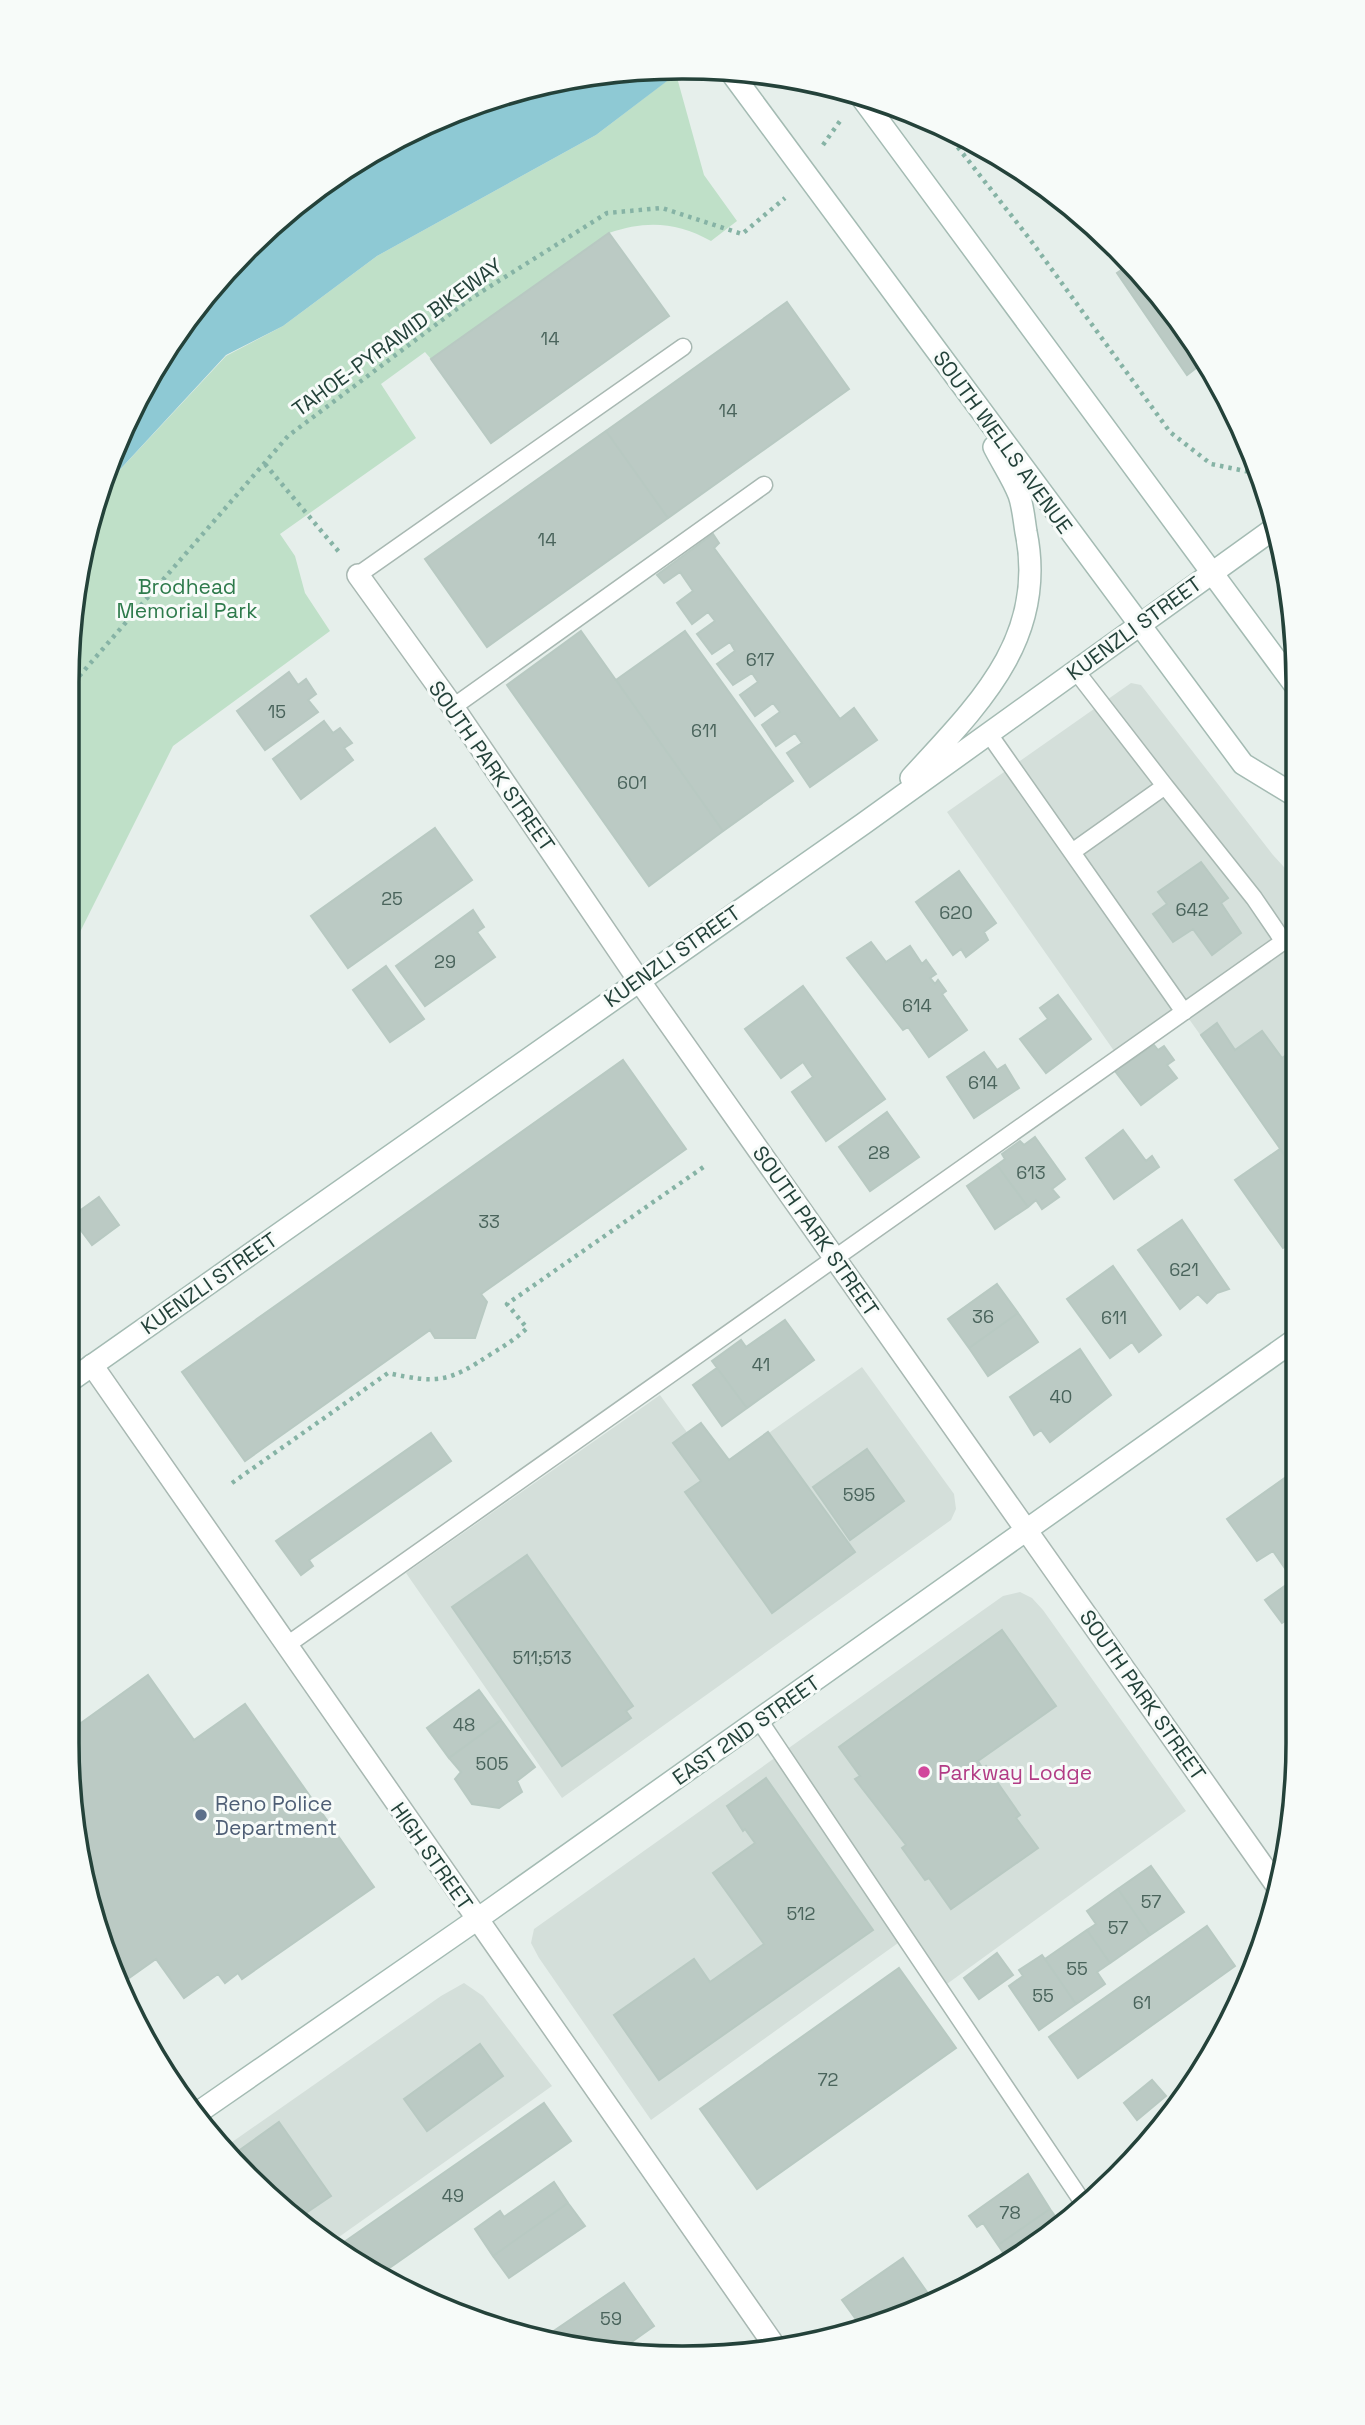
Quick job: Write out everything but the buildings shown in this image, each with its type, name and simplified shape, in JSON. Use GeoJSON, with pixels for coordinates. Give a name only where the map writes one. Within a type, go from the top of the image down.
{"type":"FeatureCollection","features":[{"type":"Feature","properties":{"kind":"main road","name":"SOUTH WELLS AVENUE"},"geometry":{"type":"LineString","coordinates":[[738,82],[1243,764],[1286,790]]}},
{"type":"Feature","properties":{"kind":"main road"},"geometry":{"type":"LineString","coordinates":[[870,109],[1286,673]]}},
{"type":"Feature","properties":{"kind":"main road"},"geometry":{"type":"LineString","coordinates":[[884,808],[972,712],[1010,657],[1023,625],[1030,595],[1031,558],[1019,496],[964,389]]}},
{"type":"Feature","properties":{"kind":"main road","name":"KUENZLI STREET"},"geometry":{"type":"LineString","coordinates":[[79,1374],[989,734],[1268,533]]}},
{"type":"Feature","properties":{"kind":"main road","name":"SOUTH PARK STREET"},"geometry":{"type":"LineString","coordinates":[[358,575],[453,707],[638,979],[1271,1877]]}},
{"type":"Feature","properties":{"kind":"main road","name":"EAST 2ND STREET"},"geometry":{"type":"LineString","coordinates":[[203,2109],[477,1920],[1286,1346]]}},
{"type":"Feature","properties":{"kind":"main road","name":"HIGH STREET"},"geometry":{"type":"LineString","coordinates":[[92,1365],[770,2340]]}},
{"type":"Feature","properties":{"kind":"lane"},"geometry":{"type":"LineString","coordinates":[[358,575],[683,347]]}},
{"type":"Feature","properties":{"kind":"lane"},"geometry":{"type":"LineString","coordinates":[[453,707],[764,485]]}},
{"type":"Feature","properties":{"kind":"lane"},"geometry":{"type":"LineString","coordinates":[[1076,671],[1254,898],[1286,935]]}},
{"type":"Feature","properties":{"kind":"lane"},"geometry":{"type":"LineString","coordinates":[[989,734],[1184,1012]]}},
{"type":"Feature","properties":{"kind":"lane"},"geometry":{"type":"LineString","coordinates":[[1072,852],[1165,786]]}},
{"type":"Feature","properties":{"kind":"lane"},"geometry":{"type":"LineString","coordinates":[[287,1645],[1286,940]]}},
{"type":"Feature","properties":{"kind":"lane"},"geometry":{"type":"LineString","coordinates":[[759,1720],[1079,2197]]}},
{"type":"Feature","properties":{"kind":"path"},"geometry":{"type":"LineString","coordinates":[[822,146],[844,115]]}},
{"type":"Feature","properties":{"kind":"path"},"geometry":{"type":"LineString","coordinates":[[955,144],[1029,238],[1170,432],[1211,464],[1248,471]]}},
{"type":"Feature","properties":{"kind":"path","name":"TAHOE-PYRAMID BIKEWAY"},"geometry":{"type":"LineString","coordinates":[[79,676],[288,436],[470,299],[607,213],[662,208],[742,234],[785,199],[792,188]]}},
{"type":"Feature","properties":{"kind":"path"},"geometry":{"type":"LineString","coordinates":[[265,464],[358,575]]}},
{"type":"Feature","properties":{"kind":"path"},"geometry":{"type":"LineString","coordinates":[[232,1483],[388,1373],[422,1380],[456,1377],[518,1337],[527,1328],[507,1304],[705,1166]]}},
{"type":"Feature","properties":{"kind":"shaded area"},"geometry":{"type":"Polygon","coordinates":[[[1131,683],[1141,685],[1286,869],[1286,1155],[1184,1012],[1119,1058],[947,812],[1131,683]]]}},
{"type":"Feature","properties":{"kind":"shaded area"},"geometry":{"type":"Polygon","coordinates":[[[862,1367],[954,1494],[956,1509],[951,1520],[562,1798],[406,1573],[660,1395],[715,1471],[862,1367]]]}},
{"type":"Feature","properties":{"kind":"shaded area"},"geometry":{"type":"Polygon","coordinates":[[[1020,1592],[1032,1598],[1043,1610],[1186,1811],[940,1989],[905,1938],[651,2120],[539,1958],[531,1943],[534,1929],[1003,1596],[1020,1592]]]}},
{"type":"Feature","properties":{"kind":"shaded area"},"geometry":{"type":"Polygon","coordinates":[[[464,1983],[483,1996],[552,2086],[338,2238],[284,2196],[231,2143],[441,1996],[464,1983]]]}},
{"type":"Feature","properties":{"kind":"green space","name":"Brodhead Memorial Park"},"geometry":{"type":"Polygon","coordinates":[[[669,79],[677,79],[704,175],[737,221],[711,241],[686,230],[661,225],[636,226],[609,233],[431,359],[425,352],[381,384],[416,438],[280,534],[295,556],[305,593],[330,631],[173,746],[79,934],[80,643],[90,565],[99,526],[117,473],[226,356],[283,326],[377,256],[596,135],[669,79]]]}},
{"type":"Feature","properties":{"kind":"water"},"geometry":{"type":"Polygon","coordinates":[[[669,79],[596,135],[377,256],[283,326],[226,355],[117,473],[141,415],[181,347],[204,315],[229,284],[284,229],[347,181],[415,141],[488,111],[526,99],[604,84],[669,79]]]}},
{"type":"Feature","properties":{"kind":"place","name":"Parkway Lodge"},"geometry":{"type":"Point","coordinates":[924,1772]}},
{"type":"Feature","properties":{"kind":"place","name":"Reno Police Department"},"geometry":{"type":"Point","coordinates":[201,1815]}}]}
